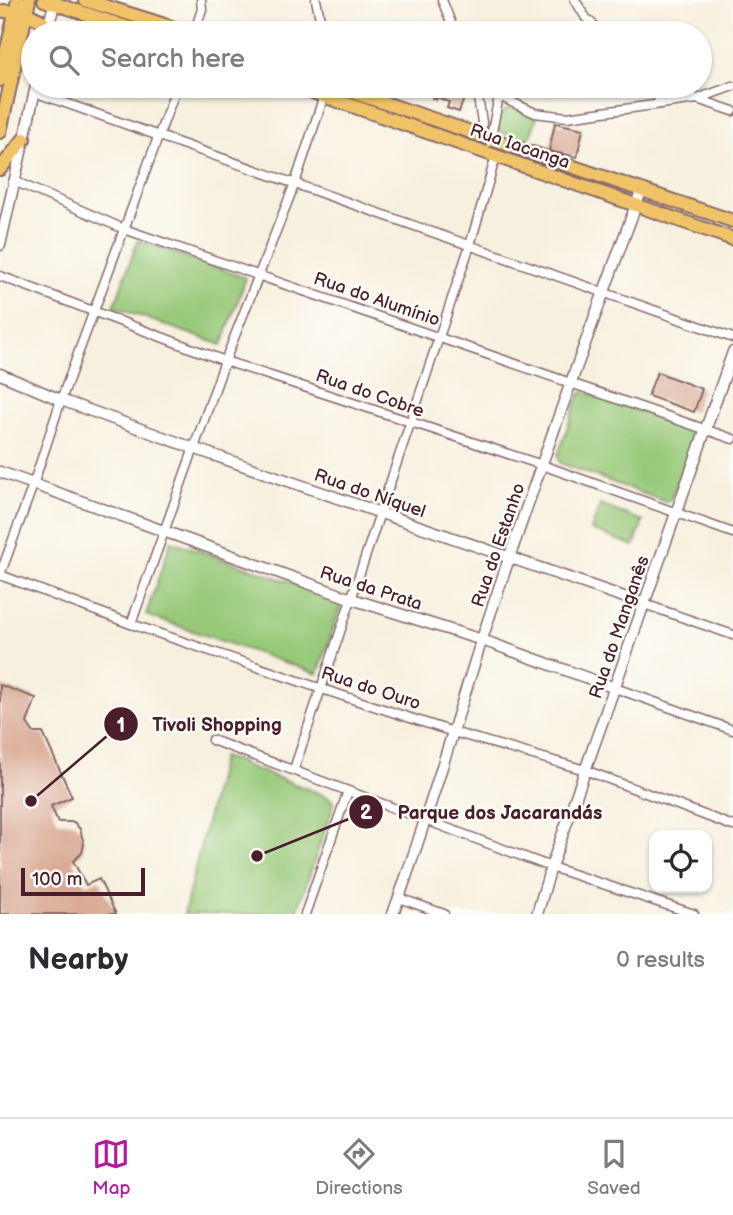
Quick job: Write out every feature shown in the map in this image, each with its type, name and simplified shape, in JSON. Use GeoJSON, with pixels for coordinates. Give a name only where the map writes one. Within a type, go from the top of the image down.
{"type":"FeatureCollection","features":[{"type":"Feature","properties":{"kind":"main road"},"geometry":{"type":"LineString","coordinates":[[85,0],[153,21]]}},
{"type":"Feature","properties":{"kind":"main road"},"geometry":{"type":"LineString","coordinates":[[51,1],[109,21]]}},
{"type":"Feature","properties":{"kind":"main road"},"geometry":{"type":"LineString","coordinates":[[19,6],[42,21]]}},
{"type":"Feature","properties":{"kind":"main road"},"geometry":{"type":"LineString","coordinates":[[0,80],[19,6]]}},
{"type":"Feature","properties":{"kind":"main road"},"geometry":{"type":"LineString","coordinates":[[0,132],[19,6]]}},
{"type":"Feature","properties":{"kind":"main road","name":"Rua Iacanga"},"geometry":{"type":"LineString","coordinates":[[349,98],[486,138],[733,221]]}},
{"type":"Feature","properties":{"kind":"main road","name":"Rua Iacanga"},"geometry":{"type":"LineString","coordinates":[[349,98],[488,153],[733,239]]}},
{"type":"Feature","properties":{"kind":"main road"},"geometry":{"type":"LineString","coordinates":[[0,169],[24,139]]}},
{"type":"Feature","properties":{"kind":"main road"},"geometry":{"type":"LineString","coordinates":[[488,153],[507,145]]}},
{"type":"Feature","properties":{"kind":"street"},"geometry":{"type":"LineString","coordinates":[[197,21],[202,9],[201,0]]}},
{"type":"Feature","properties":{"kind":"street"},"geometry":{"type":"LineString","coordinates":[[316,0],[320,21]]}},
{"type":"Feature","properties":{"kind":"street"},"geometry":{"type":"LineString","coordinates":[[442,0],[450,21]]}},
{"type":"Feature","properties":{"kind":"street"},"geometry":{"type":"LineString","coordinates":[[575,0],[589,21]]}},
{"type":"Feature","properties":{"kind":"street"},"geometry":{"type":"LineString","coordinates":[[48,21],[51,1]]}},
{"type":"Feature","properties":{"kind":"street"},"geometry":{"type":"LineString","coordinates":[[712,94],[733,86]]}},
{"type":"Feature","properties":{"kind":"street"},"geometry":{"type":"LineString","coordinates":[[0,245],[33,98]]}},
{"type":"Feature","properties":{"kind":"street"},"geometry":{"type":"LineString","coordinates":[[58,98],[158,137],[733,338]]}},
{"type":"Feature","properties":{"kind":"street"},"geometry":{"type":"LineString","coordinates":[[0,575],[61,400],[173,98]]}},
{"type":"Feature","properties":{"kind":"street"},"geometry":{"type":"LineString","coordinates":[[131,624],[225,361],[295,183],[324,98]]}},
{"type":"Feature","properties":{"kind":"street"},"geometry":{"type":"LineString","coordinates":[[294,769],[470,245],[488,153],[478,98]]}},
{"type":"Feature","properties":{"kind":"street"},"geometry":{"type":"LineString","coordinates":[[486,138],[498,98]]}},
{"type":"Feature","properties":{"kind":"street"},"geometry":{"type":"LineString","coordinates":[[503,98],[535,113],[568,117],[697,99],[733,111]]}},
{"type":"Feature","properties":{"kind":"street"},"geometry":{"type":"LineString","coordinates":[[658,104],[659,98]]}},
{"type":"Feature","properties":{"kind":"street","name":"Rua do Alumínio"},"geometry":{"type":"LineString","coordinates":[[14,181],[124,229],[733,439]]}},
{"type":"Feature","properties":{"kind":"street","name":"Rua do Estanho"},"geometry":{"type":"LineString","coordinates":[[393,914],[570,381],[642,189]]}},
{"type":"Feature","properties":{"kind":"street","name":"Rua do Cobre"},"geometry":{"type":"LineString","coordinates":[[0,276],[225,361],[542,465],[733,533]]}},
{"type":"Feature","properties":{"kind":"street","name":"Rua do Manganês"},"geometry":{"type":"LineString","coordinates":[[537,914],[551,867],[733,352]]}},
{"type":"Feature","properties":{"kind":"street","name":"Rua do Níquel"},"geometry":{"type":"LineString","coordinates":[[0,374],[61,400],[193,448],[733,635]]}},
{"type":"Feature","properties":{"kind":"street","name":"Rua da Prata"},"geometry":{"type":"LineString","coordinates":[[0,471],[352,599],[482,640],[733,730]]}},
{"type":"Feature","properties":{"kind":"street","name":"Rua do Ouro"},"geometry":{"type":"LineString","coordinates":[[0,575],[131,624],[323,689],[453,732],[585,770],[733,827]]}},
{"type":"Feature","properties":{"kind":"street"},"geometry":{"type":"LineString","coordinates":[[212,740],[551,867],[694,914]]}},
{"type":"Feature","properties":{"kind":"street"},"geometry":{"type":"LineString","coordinates":[[305,914],[348,791]]}},
{"type":"Feature","properties":{"kind":"street"},"geometry":{"type":"LineString","coordinates":[[399,898],[444,914]]}},
{"type":"Feature","properties":{"kind":"green space"},"geometry":{"type":"Polygon","coordinates":[[[511,107],[537,117],[528,142],[500,132],[497,116],[511,107]]]}},
{"type":"Feature","properties":{"kind":"green space"},"geometry":{"type":"Polygon","coordinates":[[[138,240],[246,278],[222,345],[114,307],[138,240]]]}},
{"type":"Feature","properties":{"kind":"green space"},"geometry":{"type":"Polygon","coordinates":[[[584,392],[690,429],[692,442],[671,499],[666,502],[560,463],[558,455],[579,395],[584,392]]]}},
{"type":"Feature","properties":{"kind":"green space"},"geometry":{"type":"Polygon","coordinates":[[[600,505],[643,521],[634,546],[591,530],[600,505]]]}},
{"type":"Feature","properties":{"kind":"green space"},"geometry":{"type":"Polygon","coordinates":[[[171,541],[343,600],[318,674],[146,615],[171,541]]]}},
{"type":"Feature","properties":{"kind":"green space"},"geometry":{"type":"Polygon","coordinates":[[[222,757],[329,797],[334,804],[296,914],[184,914],[222,757]]]}},
{"type":"Feature","properties":{"kind":"building"},"geometry":{"type":"Polygon","coordinates":[[[439,98],[464,98],[459,112],[447,108],[449,102],[439,98]]]}},
{"type":"Feature","properties":{"kind":"building"},"geometry":{"type":"Polygon","coordinates":[[[555,123],[583,129],[577,157],[549,151],[555,123]]]}},
{"type":"Feature","properties":{"kind":"building"},"geometry":{"type":"Polygon","coordinates":[[[657,372],[702,389],[694,412],[648,396],[657,372]]]}},
{"type":"Feature","properties":{"kind":"building"},"geometry":{"type":"Polygon","coordinates":[[[0,685],[36,698],[27,723],[34,733],[43,733],[72,797],[51,806],[58,822],[74,822],[80,829],[84,844],[82,853],[73,861],[86,885],[99,879],[116,914],[0,914],[0,685]]]}},
{"type":"Feature","properties":{"kind":"place","name":"Tivoli Shopping"},"geometry":{"type":"Point","coordinates":[31,801]}},
{"type":"Feature","properties":{"kind":"place","name":"Parque dos Jacarandás"},"geometry":{"type":"Point","coordinates":[257,856]}}]}
